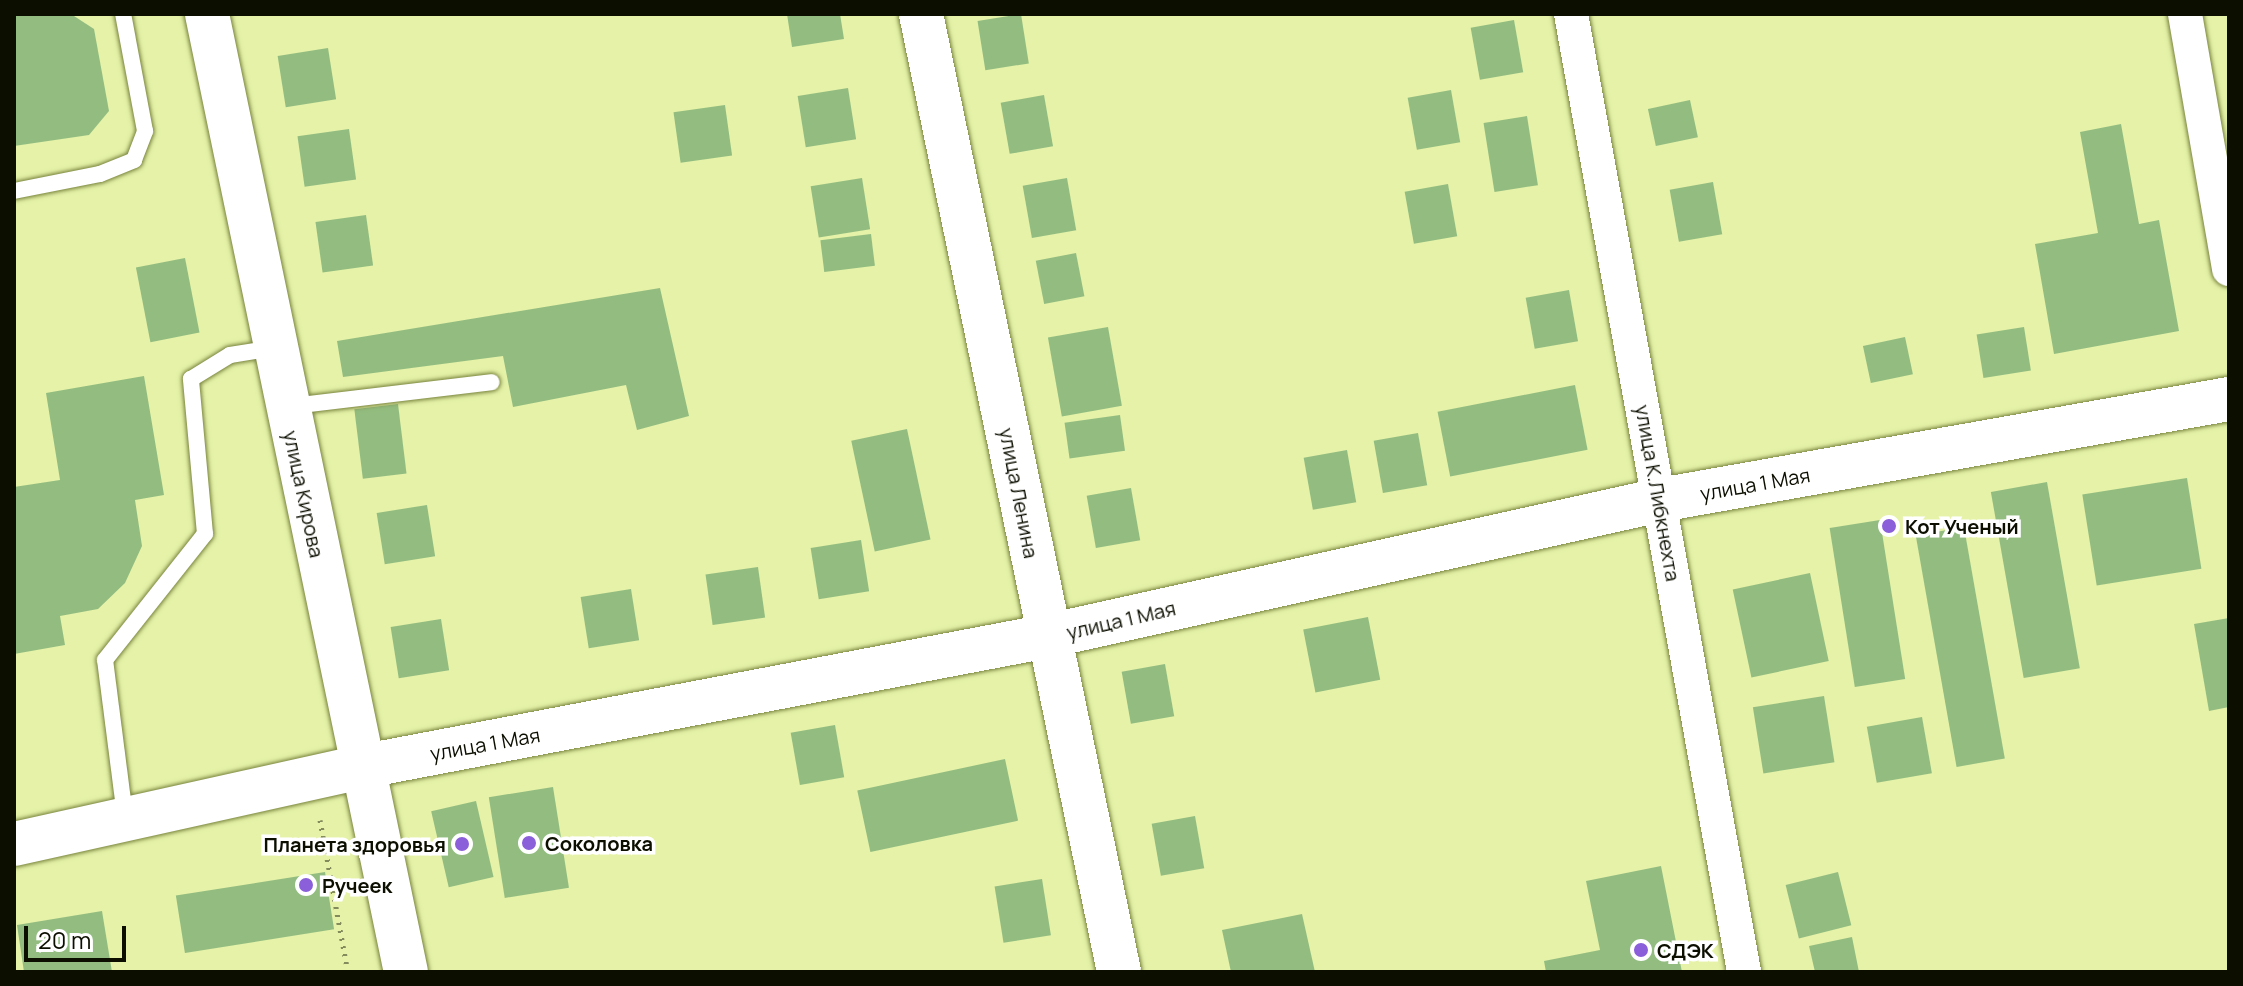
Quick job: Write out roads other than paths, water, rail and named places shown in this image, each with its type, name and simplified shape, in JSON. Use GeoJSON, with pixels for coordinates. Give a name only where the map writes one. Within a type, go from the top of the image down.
{"type":"FeatureCollection","features":[{"type":"Feature","properties":{"kind":"main road","name":"улица Кирова"},"geometry":{"type":"LineString","coordinates":[[207,14],[286,407],[365,766],[406,972]]}},
{"type":"Feature","properties":{"kind":"main road","name":"улица Ленина"},"geometry":{"type":"LineString","coordinates":[[921,14],[1119,972]]}},
{"type":"Feature","properties":{"kind":"main road","name":"улица 1 Мая"},"geometry":{"type":"LineString","coordinates":[[14,844],[126,822],[365,766],[1048,636],[1660,500],[2229,399]]}},
{"type":"Feature","properties":{"kind":"street","name":"улица К.Либкнехта"},"geometry":{"type":"LineString","coordinates":[[1571,14],[1744,972]]}},
{"type":"Feature","properties":{"kind":"street"},"geometry":{"type":"LineString","coordinates":[[2185,14],[2229,269]]}},
{"type":"Feature","properties":{"kind":"lane"},"geometry":{"type":"LineString","coordinates":[[14,191],[100,174],[134,160],[145,131],[123,14]]}},
{"type":"Feature","properties":{"kind":"lane"},"geometry":{"type":"LineString","coordinates":[[126,822],[105,660],[205,534],[191,379],[230,355],[274,348]]}},
{"type":"Feature","properties":{"kind":"lane"},"geometry":{"type":"LineString","coordinates":[[286,407],[492,382]]}},
{"type":"Feature","properties":{"kind":"place","name":"Кот Ученый"},"geometry":{"type":"Point","coordinates":[1889,526]}},
{"type":"Feature","properties":{"kind":"place","name":"Соколовка"},"geometry":{"type":"Point","coordinates":[529,843]}},
{"type":"Feature","properties":{"kind":"place","name":"Планета здоровья"},"geometry":{"type":"Point","coordinates":[462,844]}},
{"type":"Feature","properties":{"kind":"place","name":"Ручеек"},"geometry":{"type":"Point","coordinates":[306,885]}},
{"type":"Feature","properties":{"kind":"place","name":"СДЭК"},"geometry":{"type":"Point","coordinates":[1641,950]}}]}
